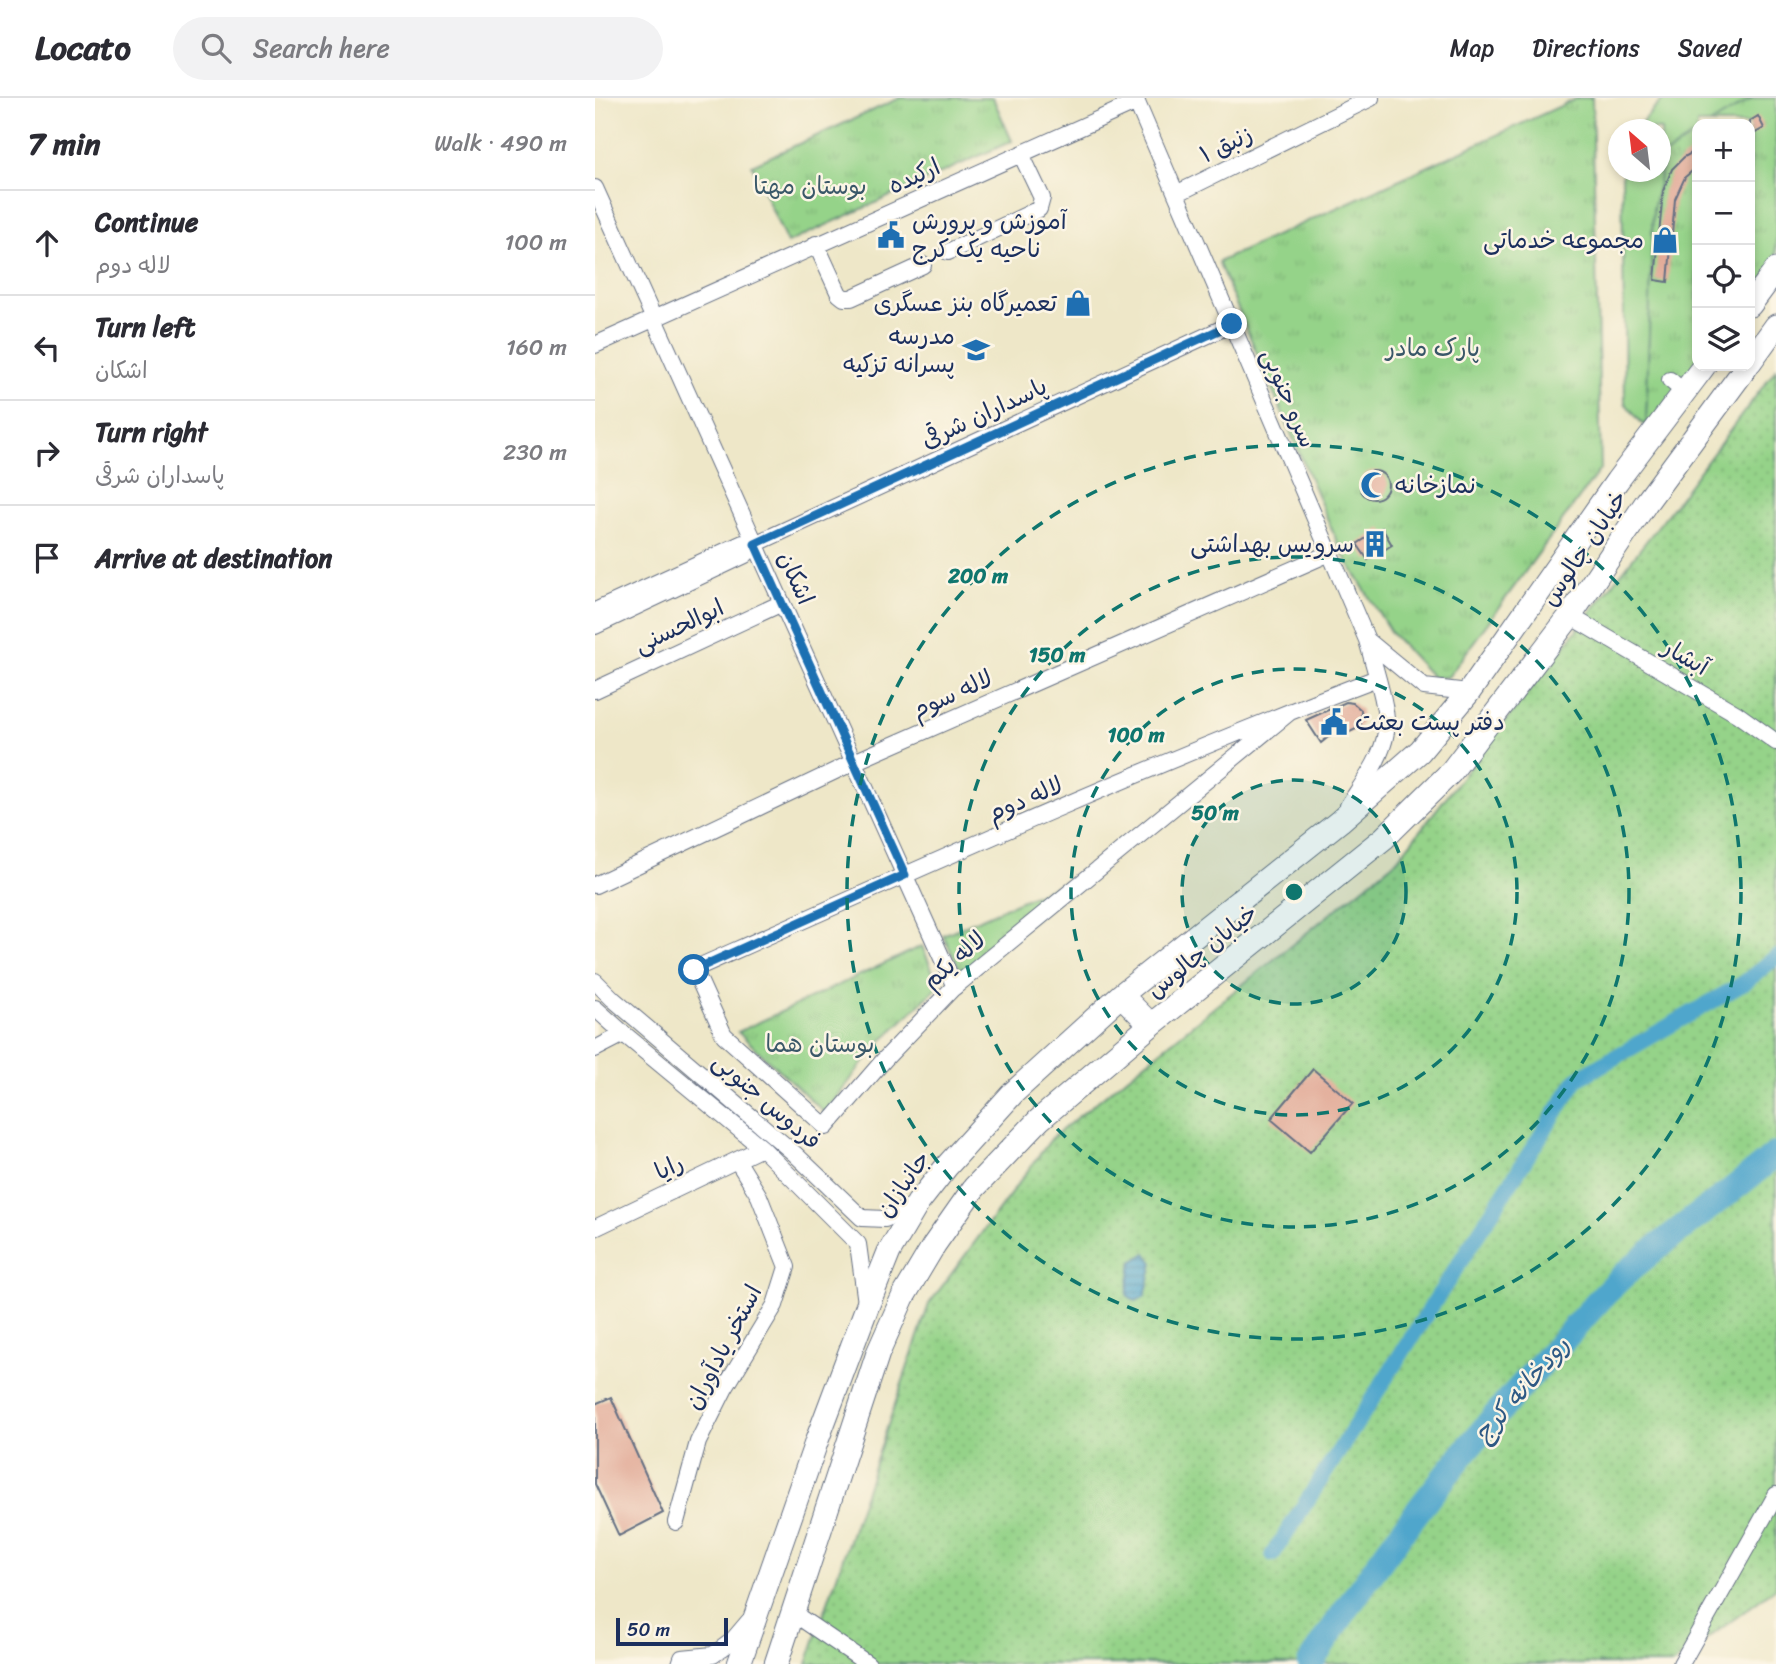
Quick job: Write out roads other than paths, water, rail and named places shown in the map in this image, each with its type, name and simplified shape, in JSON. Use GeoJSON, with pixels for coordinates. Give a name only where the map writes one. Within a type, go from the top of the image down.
{"type":"FeatureCollection","features":[{"type":"Feature","properties":{"kind":"highway"},"geometry":{"type":"LineString","coordinates":[[1755,298],[1776,270]]}},
{"type":"Feature","properties":{"kind":"highway","name":"خیابان چالوس"},"geometry":{"type":"LineString","coordinates":[[1755,354],[1776,326]]}},
{"type":"Feature","properties":{"kind":"highway","name":"خیابان چالوس"},"geometry":{"type":"LineString","coordinates":[[1292,859],[1420,751],[1469,692],[1617,481],[1677,386],[1697,371]]}},
{"type":"Feature","properties":{"kind":"highway","name":"خیابان چالوس"},"geometry":{"type":"LineString","coordinates":[[793,1613],[878,1353],[903,1297],[934,1245],[974,1188],[1039,1120],[1151,1025],[1384,838],[1451,772],[1570,616],[1646,503],[1743,371]]}},
{"type":"Feature","properties":{"kind":"highway","name":"جانبازان"},"geometry":{"type":"LineString","coordinates":[[739,1664],[867,1307],[889,1252],[918,1203],[947,1166],[1013,1093],[1121,995],[1292,859]]}},
{"type":"Feature","properties":{"kind":"highway"},"geometry":{"type":"LineString","coordinates":[[1121,995],[1151,1025]]}},
{"type":"Feature","properties":{"kind":"highway"},"geometry":{"type":"LineString","coordinates":[[776,1664],[793,1613]]}},
{"type":"Feature","properties":{"kind":"street","name":"زنبق ۱"},"geometry":{"type":"LineString","coordinates":[[1176,194],[1371,98]]}},
{"type":"Feature","properties":{"kind":"street","name":"سرو جنوبی"},"geometry":{"type":"LineString","coordinates":[[1136,100],[1367,640],[1377,678],[1386,732],[1375,762],[1340,821]]}},
{"type":"Feature","properties":{"kind":"street","name":"ارکیده"},"geometry":{"type":"LineString","coordinates":[[595,345],[1136,100]]}},
{"type":"Feature","properties":{"kind":"street"},"geometry":{"type":"LineString","coordinates":[[948,252],[1039,208],[1042,198],[1021,154]]}},
{"type":"Feature","properties":{"kind":"street","name":"اشکان"},"geometry":{"type":"LineString","coordinates":[[595,188],[955,987]]}},
{"type":"Feature","properties":{"kind":"street"},"geometry":{"type":"LineString","coordinates":[[816,244],[839,294],[844,298],[851,298],[923,265]]}},
{"type":"Feature","properties":{"kind":"street","name":"پاسداران شرقی"},"geometry":{"type":"LineString","coordinates":[[595,625],[745,555],[755,544],[1232,324]]}},
{"type":"Feature","properties":{"kind":"street","name":"پاسداران شرقی"},"geometry":{"type":"LineString","coordinates":[[595,611],[743,543],[755,544]]}},
{"type":"Feature","properties":{"kind":"street","name":"لاله سوم"},"geometry":{"type":"LineString","coordinates":[[595,885],[854,762],[1330,553]]}},
{"type":"Feature","properties":{"kind":"street","name":"ابوالحسنی"},"geometry":{"type":"LineString","coordinates":[[595,690],[782,603]]}},
{"type":"Feature","properties":{"kind":"street","name":"آبشار"},"geometry":{"type":"LineString","coordinates":[[1570,616],[1737,714],[1776,741]]}},
{"type":"Feature","properties":{"kind":"street"},"geometry":{"type":"LineString","coordinates":[[1367,640],[1424,687],[1469,692]]}},
{"type":"Feature","properties":{"kind":"street","name":"لاله دوم"},"geometry":{"type":"LineString","coordinates":[[694,970],[905,875],[1291,711],[1377,678]]}},
{"type":"Feature","properties":{"kind":"street","name":"لاله یکم"},"geometry":{"type":"LineString","coordinates":[[694,970],[724,1035],[826,1127],[884,1060],[955,987],[1291,711]]}},
{"type":"Feature","properties":{"kind":"street","name":"فردوس جنوبی"},"geometry":{"type":"LineString","coordinates":[[595,981],[795,1154],[862,1219],[885,1219],[918,1203]]}},
{"type":"Feature","properties":{"kind":"street","name":"فردوس جنوبی"},"geometry":{"type":"LineString","coordinates":[[595,1008],[762,1148],[859,1244],[867,1307]]}},
{"type":"Feature","properties":{"kind":"street"},"geometry":{"type":"LineString","coordinates":[[595,1049],[624,1034]]}},
{"type":"Feature","properties":{"kind":"street","name":"رایا"},"geometry":{"type":"LineString","coordinates":[[595,1228],[762,1148]]}},
{"type":"Feature","properties":{"kind":"street","name":"استخر یادآوران"},"geometry":{"type":"LineString","coordinates":[[676,1522],[698,1442],[725,1388],[775,1305],[787,1267],[759,1196],[737,1160]]}},
{"type":"Feature","properties":{"kind":"street"},"geometry":{"type":"LineString","coordinates":[[1681,1664],[1776,1495]]}},
{"type":"Feature","properties":{"kind":"street"},"geometry":{"type":"LineString","coordinates":[[680,1664],[682,1658],[713,1655],[732,1641],[757,1611]]}},
{"type":"Feature","properties":{"kind":"street"},"geometry":{"type":"LineString","coordinates":[[793,1613],[868,1664]]}},
{"type":"Feature","properties":{"kind":"water"},"geometry":{"type":"Polygon","coordinates":[[[1146,1253],[1153,1263],[1145,1296],[1136,1301],[1127,1295],[1132,1262],[1146,1253]]]}},
{"type":"Feature","properties":{"kind":"waterway"},"geometry":{"type":"LineString","coordinates":[[1273,1554],[1577,1079],[1744,983],[1776,957]]}},
{"type":"Feature","properties":{"kind":"waterway","name":"رودخانه کرج"},"geometry":{"type":"LineString","coordinates":[[1310,1664],[1365,1582],[1425,1502],[1488,1424],[1598,1301],[1644,1258],[1776,1154]]}},
{"type":"Feature","properties":{"kind":"place","name":"آموزش و پرورش ناحیه یک کرج"},"geometry":{"type":"Point","coordinates":[891,235]}},
{"type":"Feature","properties":{"kind":"place","name":"مجموعه خدماتی"},"geometry":{"type":"Point","coordinates":[1665,240]}},
{"type":"Feature","properties":{"kind":"place","name":"تعمیرگاه بنز عسگری"},"geometry":{"type":"Point","coordinates":[1078,303]}},
{"type":"Feature","properties":{"kind":"place","name":"مدرسه پسرانه تزکیه"},"geometry":{"type":"Point","coordinates":[976,350]}},
{"type":"Feature","properties":{"kind":"place","name":"نمازخانه"},"geometry":{"type":"Point","coordinates":[1374,485]}},
{"type":"Feature","properties":{"kind":"place","name":"سرویس بهداشتی"},"geometry":{"type":"Point","coordinates":[1375,544]}},
{"type":"Feature","properties":{"kind":"place","name":"دفتر پست بعثت"},"geometry":{"type":"Point","coordinates":[1334,722]}},
{"type":"Feature","properties":{"kind":"park label","name":"بوستان مهتا"},"geometry":{"type":"Point","coordinates":[810,186]}},
{"type":"Feature","properties":{"kind":"park label","name":"پارک مادر"},"geometry":{"type":"Point","coordinates":[1433,348]}},
{"type":"Feature","properties":{"kind":"park label","name":"بوستان هما"},"geometry":{"type":"Point","coordinates":[820,1044]}}]}
